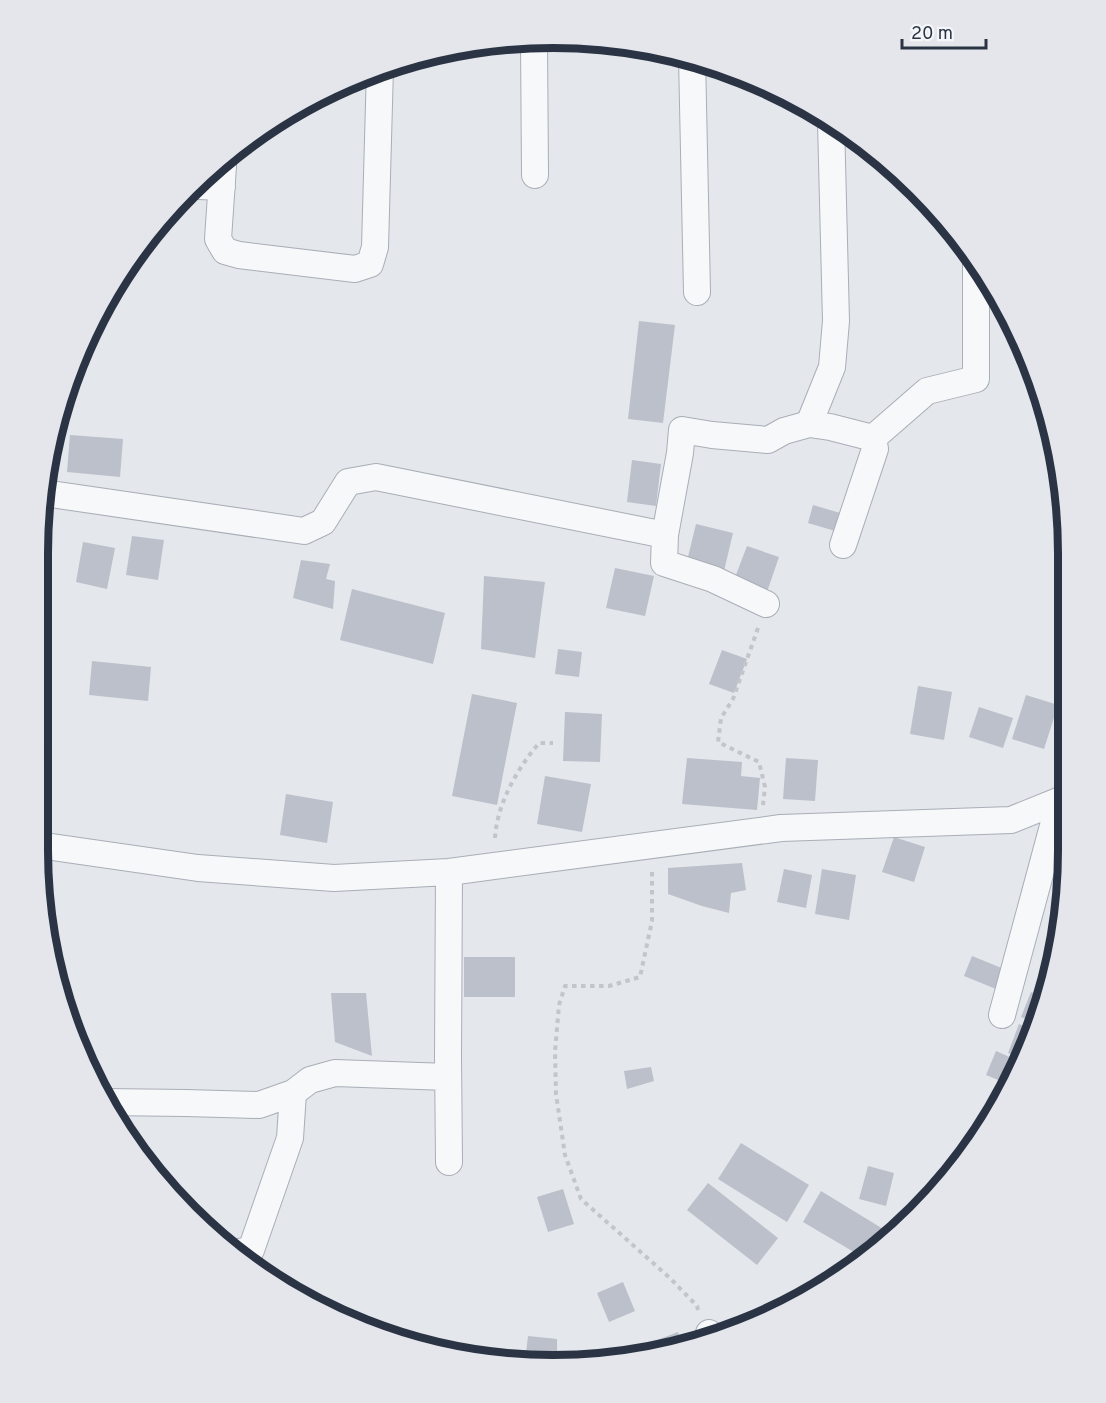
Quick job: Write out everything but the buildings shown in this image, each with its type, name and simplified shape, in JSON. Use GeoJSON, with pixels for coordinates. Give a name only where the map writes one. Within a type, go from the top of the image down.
{"type":"FeatureCollection","features":[{"type":"Feature","properties":{"kind":"street"},"geometry":{"type":"LineString","coordinates":[[534,49],[535,176]]}},
{"type":"Feature","properties":{"kind":"street"},"geometry":{"type":"LineString","coordinates":[[692,68],[697,292]]}},
{"type":"Feature","properties":{"kind":"street"},"geometry":{"type":"LineString","coordinates":[[215,180],[218,239],[225,251],[239,255],[355,269],[370,264],[375,247],[380,79]]}},
{"type":"Feature","properties":{"kind":"street"},"geometry":{"type":"LineString","coordinates":[[809,424],[832,367],[836,321],[831,131]]}},
{"type":"Feature","properties":{"kind":"street"},"geometry":{"type":"LineString","coordinates":[[873,438],[927,391],[976,379],[976,277]]}},
{"type":"Feature","properties":{"kind":"street"},"geometry":{"type":"LineString","coordinates":[[766,604],[712,579],[664,563],[665,535],[680,453],[681,430],[768,440],[784,431],[809,424],[873,438]]}},
{"type":"Feature","properties":{"kind":"street"},"geometry":{"type":"LineString","coordinates":[[843,545],[874,449],[873,438]]}},
{"type":"Feature","properties":{"kind":"street"},"geometry":{"type":"LineString","coordinates":[[51,494],[304,531],[323,522],[348,482],[376,477],[665,535]]}},
{"type":"Feature","properties":{"kind":"street"},"geometry":{"type":"LineString","coordinates":[[48,846],[198,868],[334,878],[449,872],[652,844],[793,828],[1011,820],[1058,801]]}},
{"type":"Feature","properties":{"kind":"street"},"geometry":{"type":"LineString","coordinates":[[1002,1015],[1058,820]]}},
{"type":"Feature","properties":{"kind":"street"},"geometry":{"type":"LineString","coordinates":[[449,872],[449,1162]]}},
{"type":"Feature","properties":{"kind":"street"},"geometry":{"type":"LineString","coordinates":[[116,1102],[259,1105],[293,1094],[310,1080],[334,1073],[448,1077]]}},
{"type":"Feature","properties":{"kind":"street"},"geometry":{"type":"LineString","coordinates":[[247,1252],[290,1138],[293,1094]]}},
{"type":"Feature","properties":{"kind":"path"},"geometry":{"type":"LineString","coordinates":[[760,831],[765,788],[759,762],[718,742],[721,718],[733,699],[766,604]]}},
{"type":"Feature","properties":{"kind":"path"},"geometry":{"type":"LineString","coordinates":[[494,866],[496,825],[506,795],[526,758],[539,743],[553,743]]}},
{"type":"Feature","properties":{"kind":"path"},"geometry":{"type":"LineString","coordinates":[[652,844],[652,921],[640,977],[609,986],[565,986],[559,1005],[555,1052],[556,1094],[565,1155],[581,1200],[670,1278],[697,1306],[708,1330]]}}]}
